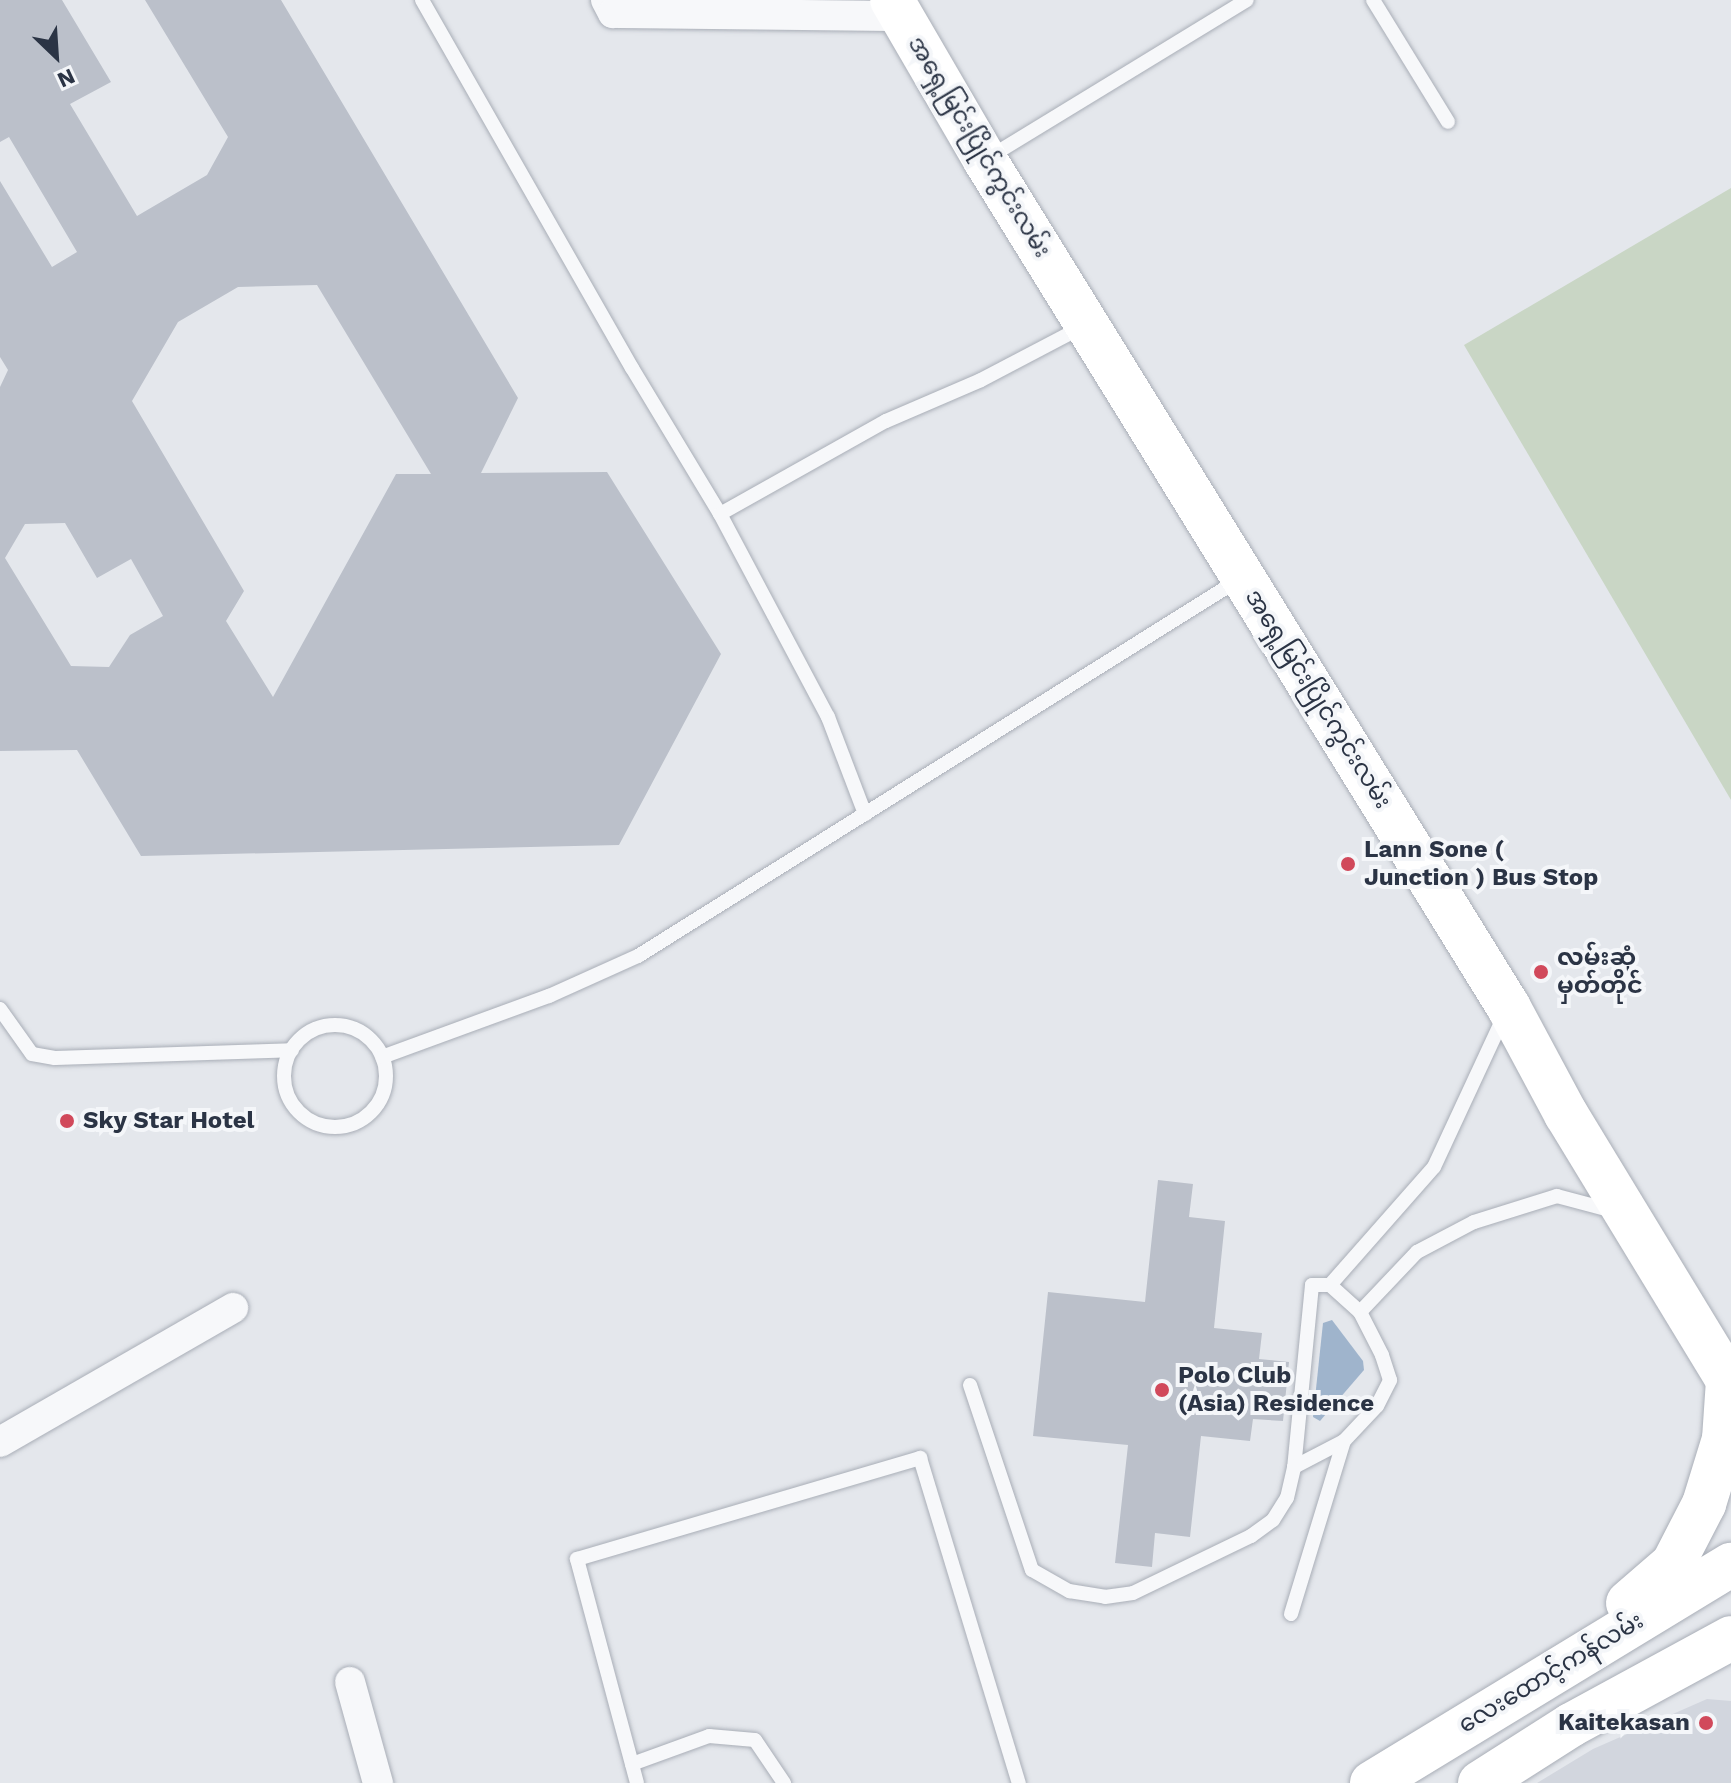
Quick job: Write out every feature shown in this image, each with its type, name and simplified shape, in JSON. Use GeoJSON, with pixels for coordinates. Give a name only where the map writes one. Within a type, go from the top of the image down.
{"type":"FeatureCollection","features":[{"type":"Feature","properties":{"kind":"main road","name":"အရှေ့မြင်းပြိုင်ကွင်းလမ်း"},"geometry":{"type":"LineString","coordinates":[[896,8],[985,160],[1508,1006],[1566,1114],[1730,1383]]}},
{"type":"Feature","properties":{"kind":"main road"},"geometry":{"type":"LineString","coordinates":[[1539,1679],[1673,1564],[1704,1504],[1720,1452],[1730,1383]]}},
{"type":"Feature","properties":{"kind":"main road","name":"လေးထောင့်ကန်လမ်း"},"geometry":{"type":"LineString","coordinates":[[1372,1783],[1731,1565]]}},
{"type":"Feature","properties":{"kind":"main road"},"geometry":{"type":"LineString","coordinates":[[1480,1783],[1571,1725],[1731,1638]]}},
{"type":"Feature","properties":{"kind":"main road"},"geometry":{"type":"LineString","coordinates":[[1571,1725],[1703,1673],[1731,1666]]}},
{"type":"Feature","properties":{"kind":"street"},"geometry":{"type":"LineString","coordinates":[[606,0],[613,13],[896,8]]}},
{"type":"Feature","properties":{"kind":"street"},"geometry":{"type":"LineString","coordinates":[[0,1442],[233,1308]]}},
{"type":"Feature","properties":{"kind":"street"},"geometry":{"type":"LineString","coordinates":[[350,1682],[378,1783]]}},
{"type":"Feature","properties":{"kind":"lane"},"geometry":{"type":"LineString","coordinates":[[422,0],[632,368],[720,514],[828,717],[865,814]]}},
{"type":"Feature","properties":{"kind":"lane"},"geometry":{"type":"LineString","coordinates":[[985,160],[1247,0]]}},
{"type":"Feature","properties":{"kind":"lane"},"geometry":{"type":"LineString","coordinates":[[1373,0],[1448,122]]}},
{"type":"Feature","properties":{"kind":"lane"},"geometry":{"type":"LineString","coordinates":[[720,514],[886,421],[981,380],[1088,324]]}},
{"type":"Feature","properties":{"kind":"lane"},"geometry":{"type":"LineString","coordinates":[[382,1057],[549,996],[638,956],[1243,577]]}},
{"type":"Feature","properties":{"kind":"lane"},"geometry":{"type":"LineString","coordinates":[[1330,1285],[1434,1167],[1508,1006]]}},
{"type":"Feature","properties":{"kind":"lane"},"geometry":{"type":"LineString","coordinates":[[0,1009],[32,1054],[55,1058],[292,1050]]}},
{"type":"Feature","properties":{"kind":"lane"},"geometry":{"type":"LineString","coordinates":[[331,1025],[362,1033],[382,1057],[385,1088],[378,1103],[368,1115],[338,1127],[323,1125],[296,1109],[284,1080],[292,1050],[302,1037],[331,1025]]}},
{"type":"Feature","properties":{"kind":"lane"},"geometry":{"type":"LineString","coordinates":[[1360,1312],[1417,1252],[1474,1222],[1557,1196],[1628,1215]]}},
{"type":"Feature","properties":{"kind":"lane"},"geometry":{"type":"LineString","coordinates":[[970,1385],[1032,1570],[1069,1591],[1105,1597],[1133,1593],[1251,1536],[1273,1520],[1287,1498],[1294,1467],[1312,1285],[1330,1285],[1360,1312],[1382,1355],[1390,1380],[1377,1406],[1344,1441],[1294,1467]]}},
{"type":"Feature","properties":{"kind":"lane"},"geometry":{"type":"LineString","coordinates":[[1291,1614],[1344,1441]]}},
{"type":"Feature","properties":{"kind":"lane"},"geometry":{"type":"LineString","coordinates":[[637,1783],[577,1559],[920,1458],[1019,1783]]}},
{"type":"Feature","properties":{"kind":"lane"},"geometry":{"type":"LineString","coordinates":[[632,1764],[709,1736],[755,1740],[784,1783]]}},
{"type":"Feature","properties":{"kind":"shaded area"},"geometry":{"type":"Polygon","coordinates":[[[1707,1699],[1731,1701],[1731,1783],[1537,1783],[1593,1749],[1707,1699]]]}},
{"type":"Feature","properties":{"kind":"green space"},"geometry":{"type":"Polygon","coordinates":[[[1731,188],[1731,800],[1464,345],[1731,188]]]}},
{"type":"Feature","properties":{"kind":"water"},"geometry":{"type":"Polygon","coordinates":[[[1332,1320],[1363,1361],[1364,1370],[1320,1421],[1313,1417],[1323,1323],[1332,1320]]]}},
{"type":"Feature","properties":{"kind":"building"},"geometry":{"type":"Polygon","coordinates":[[[0,0],[62,0],[111,82],[70,104],[137,216],[207,175],[228,137],[145,0],[281,0],[518,398],[481,473],[607,472],[721,654],[619,845],[141,856],[77,750],[0,751],[0,387],[8,370],[0,357],[0,181],[52,267],[77,252],[9,137],[0,142],[0,0]],[[317,285],[238,287],[178,322],[132,401],[244,591],[226,621],[273,697],[396,474],[431,474],[317,285]],[[65,523],[25,524],[5,558],[71,666],[109,667],[130,635],[163,616],[131,559],[97,578],[65,523]]]}},
{"type":"Feature","properties":{"kind":"building","name":"Polo Club (Asia) Residence"},"geometry":{"type":"Polygon","coordinates":[[[1158,1180],[1193,1184],[1189,1217],[1225,1221],[1214,1328],[1262,1333],[1259,1359],[1289,1362],[1283,1421],[1253,1419],[1250,1441],[1201,1436],[1190,1537],[1155,1533],[1152,1567],[1115,1563],[1128,1445],[1033,1436],[1048,1292],[1145,1302],[1158,1180]]]}},
{"type":"Feature","properties":{"kind":"place","name":"Lann Sone ( Junction ) Bus Stop"},"geometry":{"type":"Point","coordinates":[1348,864]}},
{"type":"Feature","properties":{"kind":"place","name":"လမ်းဆုံ မှတ်တိုင်"},"geometry":{"type":"Point","coordinates":[1541,972]}},
{"type":"Feature","properties":{"kind":"place","name":"Sky Star Hotel"},"geometry":{"type":"Point","coordinates":[67,1121]}},
{"type":"Feature","properties":{"kind":"place","name":"Polo Club (Asia) Residence"},"geometry":{"type":"Point","coordinates":[1162,1390]}},
{"type":"Feature","properties":{"kind":"place","name":"Kaitekasan"},"geometry":{"type":"Point","coordinates":[1706,1723]}}]}
